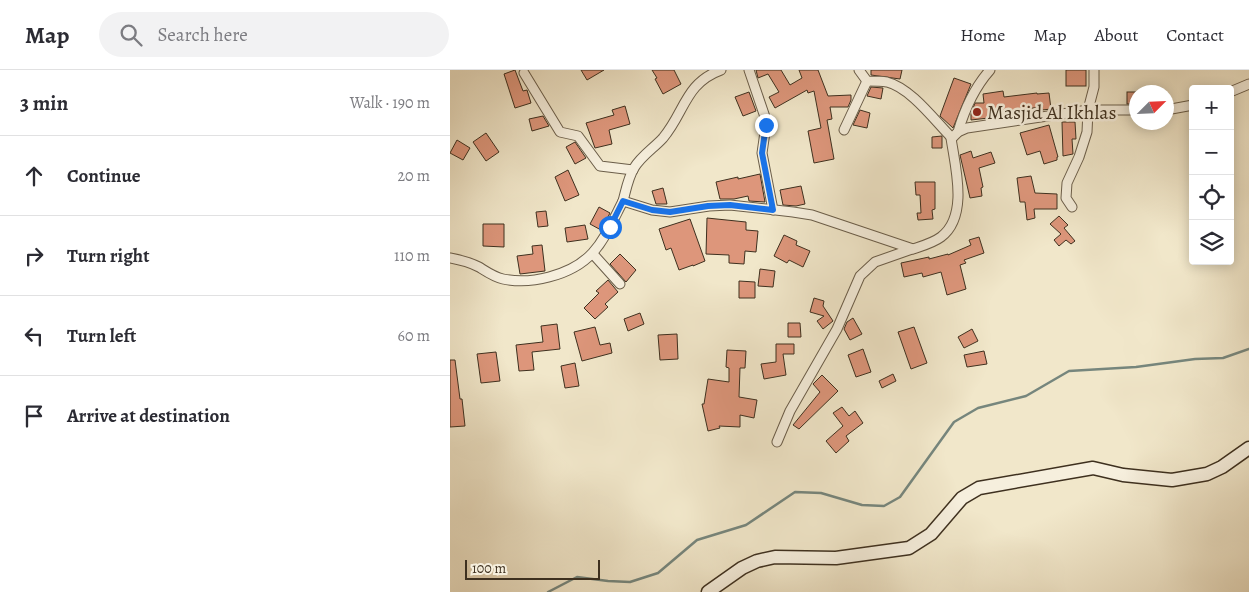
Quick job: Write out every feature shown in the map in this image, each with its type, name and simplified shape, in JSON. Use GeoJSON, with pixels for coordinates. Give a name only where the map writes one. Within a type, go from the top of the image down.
{"type":"FeatureCollection","features":[{"type":"Feature","properties":{"kind":"main road"},"geometry":{"type":"LineString","coordinates":[[708,592],[742,568],[757,561],[775,557],[836,558],[909,548],[931,534],[962,498],[979,488],[1093,468],[1123,475],[1172,480],[1206,474],[1222,467],[1249,448]]}},
{"type":"Feature","properties":{"kind":"street"},"geometry":{"type":"LineString","coordinates":[[450,258],[464,260],[492,276],[519,281],[542,279],[564,273],[584,262],[593,254],[602,241],[623,201],[628,181],[638,161],[664,137],[692,89],[703,79],[721,70]]}},
{"type":"Feature","properties":{"kind":"street"},"geometry":{"type":"LineString","coordinates":[[749,70],[765,117],[766,125],[762,153],[773,210]]}},
{"type":"Feature","properties":{"kind":"street"},"geometry":{"type":"LineString","coordinates":[[859,70],[867,81]]}},
{"type":"Feature","properties":{"kind":"street"},"geometry":{"type":"LineString","coordinates":[[955,135],[978,83],[990,70]]}},
{"type":"Feature","properties":{"kind":"street"},"geometry":{"type":"LineString","coordinates":[[1072,207],[1066,198],[1067,183],[1079,157],[1087,132],[1088,110],[1094,86],[1094,70]]}},
{"type":"Feature","properties":{"kind":"street"},"geometry":{"type":"LineString","coordinates":[[524,73],[560,132],[578,136],[600,166],[633,170]]}},
{"type":"Feature","properties":{"kind":"street"},"geometry":{"type":"LineString","coordinates":[[844,130],[867,81]]}},
{"type":"Feature","properties":{"kind":"street"},"geometry":{"type":"LineString","coordinates":[[867,81],[887,82],[900,88],[955,135]]}},
{"type":"Feature","properties":{"kind":"street"},"geometry":{"type":"LineString","coordinates":[[1234,90],[1249,84]]}},
{"type":"Feature","properties":{"kind":"street"},"geometry":{"type":"LineString","coordinates":[[1174,108],[1189,105]]}},
{"type":"Feature","properties":{"kind":"street"},"geometry":{"type":"LineString","coordinates":[[777,442],[790,411],[837,328],[860,276],[875,262],[929,244],[942,236],[950,226],[955,216],[958,199],[958,183],[951,138],[967,128],[1088,110],[1129,110]]}},
{"type":"Feature","properties":{"kind":"street"},"geometry":{"type":"LineString","coordinates":[[623,201],[652,210],[670,212],[708,206],[730,205],[812,216],[913,249]]}},
{"type":"Feature","properties":{"kind":"street"},"geometry":{"type":"LineString","coordinates":[[593,254],[620,284]]}},
{"type":"Feature","properties":{"kind":"building"},"geometry":{"type":"Polygon","coordinates":[[[515,70],[523,91],[527,90],[531,103],[515,108],[504,74],[515,70]]]}},
{"type":"Feature","properties":{"kind":"building"},"geometry":{"type":"Polygon","coordinates":[[[581,70],[604,70],[587,80],[581,70]]]}},
{"type":"Feature","properties":{"kind":"building"},"geometry":{"type":"Polygon","coordinates":[[[652,70],[674,70],[681,84],[663,94],[652,70]]]}},
{"type":"Feature","properties":{"kind":"building"},"geometry":{"type":"Polygon","coordinates":[[[756,70],[781,70],[790,85],[802,78],[799,70],[818,70],[828,96],[851,95],[848,107],[830,107],[832,119],[827,120],[834,159],[814,163],[808,131],[821,128],[814,91],[808,93],[807,90],[775,108],[769,97],[779,92],[768,74],[758,78],[756,70]]]}},
{"type":"Feature","properties":{"kind":"building"},"geometry":{"type":"Polygon","coordinates":[[[871,70],[902,70],[900,79],[871,75],[871,70]]]}},
{"type":"Feature","properties":{"kind":"building"},"geometry":{"type":"Polygon","coordinates":[[[1066,70],[1086,70],[1086,86],[1066,86],[1066,70]]]}},
{"type":"Feature","properties":{"kind":"building"},"geometry":{"type":"Polygon","coordinates":[[[954,78],[971,84],[953,128],[940,116],[954,78]]]}},
{"type":"Feature","properties":{"kind":"building"},"geometry":{"type":"Polygon","coordinates":[[[871,87],[883,88],[881,99],[867,96],[871,87]]]}},
{"type":"Feature","properties":{"kind":"building"},"geometry":{"type":"Polygon","coordinates":[[[1003,91],[1004,97],[1049,93],[1051,109],[1042,110],[1042,107],[1006,111],[1006,116],[971,120],[975,103],[984,103],[983,94],[1003,91]]]}},
{"type":"Feature","properties":{"kind":"building"},"geometry":{"type":"Polygon","coordinates":[[[749,92],[756,111],[743,116],[735,97],[749,92]]]}},
{"type":"Feature","properties":{"kind":"building"},"geometry":{"type":"Polygon","coordinates":[[[1127,92],[1129,92],[1129,104],[1127,104],[1127,92]]]}},
{"type":"Feature","properties":{"kind":"building"},"geometry":{"type":"Polygon","coordinates":[[[625,106],[630,124],[609,130],[612,144],[595,148],[586,123],[614,115],[612,110],[625,106]]]}},
{"type":"Feature","properties":{"kind":"building"},"geometry":{"type":"Polygon","coordinates":[[[860,110],[870,113],[867,128],[853,125],[860,110]]]}},
{"type":"Feature","properties":{"kind":"building"},"geometry":{"type":"Polygon","coordinates":[[[543,116],[549,126],[532,131],[529,119],[543,116]]]}},
{"type":"Feature","properties":{"kind":"building"},"geometry":{"type":"Polygon","coordinates":[[[1062,122],[1075,122],[1076,139],[1072,139],[1073,154],[1063,156],[1062,122]]]}},
{"type":"Feature","properties":{"kind":"building"},"geometry":{"type":"Polygon","coordinates":[[[1049,125],[1058,157],[1057,160],[1044,164],[1040,151],[1027,155],[1020,133],[1049,125]]]}},
{"type":"Feature","properties":{"kind":"building"},"geometry":{"type":"Polygon","coordinates":[[[486,133],[499,152],[486,161],[473,142],[486,133]]]}},
{"type":"Feature","properties":{"kind":"building"},"geometry":{"type":"Polygon","coordinates":[[[942,136],[942,148],[932,148],[932,137],[942,136]]]}},
{"type":"Feature","properties":{"kind":"building"},"geometry":{"type":"Polygon","coordinates":[[[457,140],[470,148],[463,160],[450,153],[457,140]]]}},
{"type":"Feature","properties":{"kind":"building"},"geometry":{"type":"Polygon","coordinates":[[[575,142],[586,158],[575,164],[566,147],[575,142]]]}},
{"type":"Feature","properties":{"kind":"building"},"geometry":{"type":"Polygon","coordinates":[[[971,151],[973,158],[991,152],[995,163],[979,168],[983,187],[981,188],[982,196],[970,198],[960,155],[971,151]]]}},
{"type":"Feature","properties":{"kind":"building"},"geometry":{"type":"Polygon","coordinates":[[[568,170],[579,195],[565,201],[555,177],[568,170]]]}},
{"type":"Feature","properties":{"kind":"building"},"geometry":{"type":"Polygon","coordinates":[[[760,174],[765,202],[749,201],[748,196],[720,199],[716,182],[760,174]]]}},
{"type":"Feature","properties":{"kind":"building"},"geometry":{"type":"Polygon","coordinates":[[[1031,176],[1035,193],[1057,194],[1057,209],[1034,209],[1035,218],[1027,220],[1025,202],[1020,202],[1017,178],[1031,176]]]}},
{"type":"Feature","properties":{"kind":"building"},"geometry":{"type":"Polygon","coordinates":[[[915,182],[935,182],[933,219],[918,220],[917,213],[921,213],[920,195],[916,195],[915,182]]]}},
{"type":"Feature","properties":{"kind":"building"},"geometry":{"type":"Polygon","coordinates":[[[801,186],[805,204],[796,206],[783,205],[780,190],[801,186]]]}},
{"type":"Feature","properties":{"kind":"building"},"geometry":{"type":"Polygon","coordinates":[[[663,188],[667,204],[656,204],[652,191],[663,188]]]}},
{"type":"Feature","properties":{"kind":"building"},"geometry":{"type":"Polygon","coordinates":[[[599,207],[610,213],[601,230],[590,224],[599,207]]]}},
{"type":"Feature","properties":{"kind":"building"},"geometry":{"type":"Polygon","coordinates":[[[546,211],[548,226],[538,227],[536,212],[546,211]]]}},
{"type":"Feature","properties":{"kind":"building"},"geometry":{"type":"Polygon","coordinates":[[[1059,216],[1068,225],[1064,228],[1075,241],[1071,244],[1066,240],[1059,246],[1054,240],[1061,234],[1050,224],[1059,216]]]}},
{"type":"Feature","properties":{"kind":"building"},"geometry":{"type":"Polygon","coordinates":[[[707,218],[746,222],[746,230],[758,231],[756,252],[745,251],[744,264],[729,263],[729,255],[706,254],[707,218]]]}},
{"type":"Feature","properties":{"kind":"building"},"geometry":{"type":"Polygon","coordinates":[[[690,219],[705,261],[679,270],[671,248],[666,250],[659,229],[690,219]]]}},
{"type":"Feature","properties":{"kind":"building"},"geometry":{"type":"Polygon","coordinates":[[[483,224],[504,224],[504,247],[483,246],[483,224]]]}},
{"type":"Feature","properties":{"kind":"building"},"geometry":{"type":"Polygon","coordinates":[[[585,225],[588,239],[567,242],[565,228],[585,225]]]}},
{"type":"Feature","properties":{"kind":"building"},"geometry":{"type":"Polygon","coordinates":[[[784,235],[797,241],[796,245],[810,251],[803,267],[789,260],[787,263],[774,256],[784,235]]]}},
{"type":"Feature","properties":{"kind":"building"},"geometry":{"type":"Polygon","coordinates":[[[979,237],[984,253],[964,260],[966,263],[960,265],[966,289],[947,295],[941,272],[923,277],[922,273],[904,277],[901,263],[948,255],[971,245],[969,240],[979,237]]]}},
{"type":"Feature","properties":{"kind":"building"},"geometry":{"type":"Polygon","coordinates":[[[542,245],[545,271],[520,274],[517,256],[533,254],[532,246],[542,245]]]}},
{"type":"Feature","properties":{"kind":"building"},"geometry":{"type":"Polygon","coordinates":[[[620,254],[636,270],[626,282],[610,264],[620,254]]]}},
{"type":"Feature","properties":{"kind":"building"},"geometry":{"type":"Polygon","coordinates":[[[760,269],[775,271],[773,287],[758,286],[760,269]]]}},
{"type":"Feature","properties":{"kind":"building"},"geometry":{"type":"Polygon","coordinates":[[[608,280],[618,292],[605,304],[608,307],[595,319],[584,308],[599,293],[596,291],[608,280]]]}},
{"type":"Feature","properties":{"kind":"building"},"geometry":{"type":"Polygon","coordinates":[[[739,281],[755,282],[755,298],[739,298],[739,281]]]}},
{"type":"Feature","properties":{"kind":"building"},"geometry":{"type":"Polygon","coordinates":[[[814,298],[824,301],[823,306],[833,321],[823,329],[817,321],[824,316],[810,312],[814,298]]]}},
{"type":"Feature","properties":{"kind":"building"},"geometry":{"type":"Polygon","coordinates":[[[640,313],[644,324],[628,331],[624,319],[640,313]]]}},
{"type":"Feature","properties":{"kind":"building"},"geometry":{"type":"Polygon","coordinates":[[[853,318],[862,334],[850,340],[844,329],[847,322],[853,318]]]}},
{"type":"Feature","properties":{"kind":"building"},"geometry":{"type":"Polygon","coordinates":[[[788,323],[800,323],[801,337],[788,337],[788,323]]]}},
{"type":"Feature","properties":{"kind":"building"},"geometry":{"type":"Polygon","coordinates":[[[557,324],[560,349],[532,352],[534,370],[519,371],[516,345],[543,342],[541,326],[557,324]]]}},
{"type":"Feature","properties":{"kind":"building"},"geometry":{"type":"Polygon","coordinates":[[[595,327],[600,345],[610,343],[612,353],[582,361],[574,332],[595,327]]]}},
{"type":"Feature","properties":{"kind":"building"},"geometry":{"type":"Polygon","coordinates":[[[914,327],[927,363],[911,369],[898,332],[914,327]]]}},
{"type":"Feature","properties":{"kind":"building"},"geometry":{"type":"Polygon","coordinates":[[[972,329],[978,341],[964,348],[958,337],[972,329]]]}},
{"type":"Feature","properties":{"kind":"building"},"geometry":{"type":"Polygon","coordinates":[[[677,334],[678,359],[660,360],[658,335],[677,334]]]}},
{"type":"Feature","properties":{"kind":"building"},"geometry":{"type":"Polygon","coordinates":[[[776,344],[794,344],[794,354],[783,354],[786,375],[764,379],[761,364],[776,362],[776,344]]]}},
{"type":"Feature","properties":{"kind":"building"},"geometry":{"type":"Polygon","coordinates":[[[863,349],[871,372],[856,377],[848,355],[863,349]]]}},
{"type":"Feature","properties":{"kind":"building"},"geometry":{"type":"Polygon","coordinates":[[[727,350],[746,351],[745,368],[740,368],[739,397],[757,400],[754,418],[740,415],[740,427],[719,426],[720,428],[708,431],[702,404],[704,404],[708,379],[729,382],[729,368],[726,367],[727,350]]]}},
{"type":"Feature","properties":{"kind":"building"},"geometry":{"type":"Polygon","coordinates":[[[984,351],[987,364],[967,367],[964,355],[984,351]]]}},
{"type":"Feature","properties":{"kind":"building"},"geometry":{"type":"Polygon","coordinates":[[[496,352],[500,381],[481,383],[477,354],[496,352]]]}},
{"type":"Feature","properties":{"kind":"building"},"geometry":{"type":"Polygon","coordinates":[[[450,360],[455,360],[465,426],[450,427],[450,360]]]}},
{"type":"Feature","properties":{"kind":"building"},"geometry":{"type":"Polygon","coordinates":[[[575,363],[579,386],[565,388],[561,366],[575,363]]]}},
{"type":"Feature","properties":{"kind":"building"},"geometry":{"type":"Polygon","coordinates":[[[893,374],[896,381],[882,388],[879,381],[893,374]]]}},
{"type":"Feature","properties":{"kind":"building"},"geometry":{"type":"Polygon","coordinates":[[[822,375],[838,391],[799,429],[793,425],[820,392],[813,384],[822,375]]]}},
{"type":"Feature","properties":{"kind":"building"},"geometry":{"type":"Polygon","coordinates":[[[842,407],[849,416],[855,411],[863,423],[846,436],[849,441],[836,453],[826,441],[843,426],[833,413],[842,407]]]}},
{"type":"Feature","properties":{"kind":"waterway"},"geometry":{"type":"LineString","coordinates":[[548,592],[577,577],[630,582],[658,573],[697,540],[746,525],[795,492],[821,493],[862,505],[884,506],[900,497],[954,422],[978,408],[1026,396],[1069,371],[1136,367],[1195,359],[1223,358],[1249,349]]}},
{"type":"Feature","properties":{"kind":"place","name":"Masjid Al Ikhlas"},"geometry":{"type":"Point","coordinates":[977,112]}},
{"type":"Feature","properties":{"kind":"route"},"geometry":{"type":"LineString","coordinates":[[610,227],[623,201],[639,207],[670,212],[708,206],[730,205],[773,210],[762,153],[766,125]]}}]}
